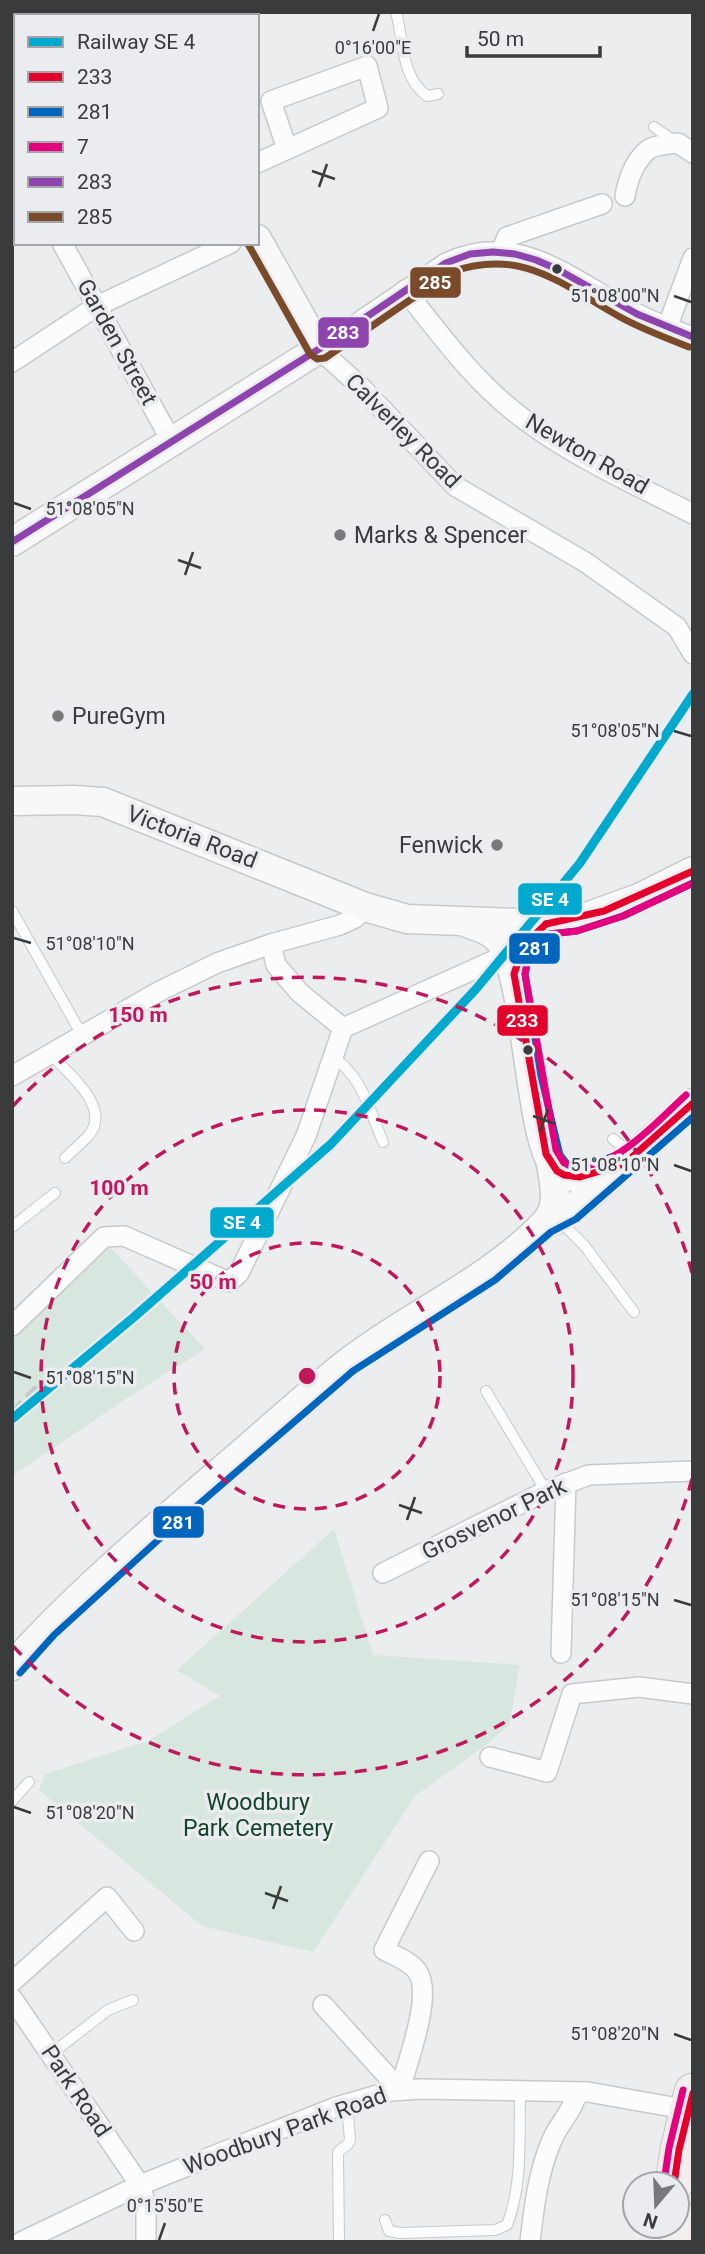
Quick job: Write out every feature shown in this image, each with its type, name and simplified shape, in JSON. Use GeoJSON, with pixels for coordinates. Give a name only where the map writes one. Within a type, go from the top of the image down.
{"type":"FeatureCollection","features":[{"type":"Feature","properties":{"kind":"highway"},"geometry":{"type":"LineString","coordinates":[[676,2170],[691,2101]]}},
{"type":"Feature","properties":{"kind":"street"},"geometry":{"type":"LineString","coordinates":[[259,162],[288,149],[377,108],[367,66],[271,101],[288,149]]}},
{"type":"Feature","properties":{"kind":"street"},"geometry":{"type":"LineString","coordinates":[[625,196],[627,183],[635,167],[650,148],[685,148]]}},
{"type":"Feature","properties":{"kind":"street"},"geometry":{"type":"LineString","coordinates":[[501,252],[507,237],[602,204]]}},
{"type":"Feature","properties":{"kind":"street","name":"Calverley Road"},"geometry":{"type":"LineString","coordinates":[[259,243],[319,349],[361,387],[455,486],[585,562],[667,620],[682,634],[693,654]]}},
{"type":"Feature","properties":{"kind":"street","name":"Garden Street"},"geometry":{"type":"LineString","coordinates":[[63,245],[172,442]]}},
{"type":"Feature","properties":{"kind":"street"},"geometry":{"type":"LineString","coordinates":[[12,362],[97,306],[227,245]]}},
{"type":"Feature","properties":{"kind":"street"},"geometry":{"type":"LineString","coordinates":[[12,542],[319,349],[463,254],[486,250],[537,259],[620,305],[667,328],[693,337]]}},
{"type":"Feature","properties":{"kind":"street"},"geometry":{"type":"LineString","coordinates":[[667,328],[693,258]]}},
{"type":"Feature","properties":{"kind":"street","name":"Newton Road"},"geometry":{"type":"LineString","coordinates":[[405,290],[450,348],[523,419],[564,446],[693,514]]}},
{"type":"Feature","properties":{"kind":"street","name":"Victoria Road"},"geometry":{"type":"LineString","coordinates":[[12,801],[103,802],[156,818],[365,907],[407,919],[546,924],[575,921],[620,906],[693,871]]}},
{"type":"Feature","properties":{"kind":"street"},"geometry":{"type":"LineString","coordinates":[[12,1076],[158,992],[205,969],[271,944],[340,925],[355,918],[365,907]]}},
{"type":"Feature","properties":{"kind":"street"},"geometry":{"type":"LineString","coordinates":[[466,923],[491,932],[500,942],[527,1014],[542,1132],[556,1192],[552,1221]]}},
{"type":"Feature","properties":{"kind":"street"},"geometry":{"type":"LineString","coordinates":[[343,1028],[510,965],[527,939],[546,924]]}},
{"type":"Feature","properties":{"kind":"street"},"geometry":{"type":"LineString","coordinates":[[271,944],[276,965],[300,993],[343,1028]]}},
{"type":"Feature","properties":{"kind":"street"},"geometry":{"type":"LineString","coordinates":[[12,1326],[104,1237],[124,1236],[229,1282],[239,1273],[306,1136],[343,1028]]}},
{"type":"Feature","properties":{"kind":"street"},"geometry":{"type":"LineString","coordinates":[[551,1164],[564,1175],[580,1177],[626,1150],[693,1103]]}},
{"type":"Feature","properties":{"kind":"street"},"geometry":{"type":"LineString","coordinates":[[12,1666],[47,1628],[161,1523],[347,1363],[489,1272],[552,1221],[586,1198],[626,1150]]}},
{"type":"Feature","properties":{"kind":"street","name":"Grosvenor Park"},"geometry":{"type":"LineString","coordinates":[[383,1573],[545,1491],[589,1475],[693,1471]]}},
{"type":"Feature","properties":{"kind":"street"},"geometry":{"type":"LineString","coordinates":[[561,1653],[566,1483]]}},
{"type":"Feature","properties":{"kind":"street"},"geometry":{"type":"LineString","coordinates":[[491,1757],[547,1772],[572,1694],[639,1687],[693,1694]]}},
{"type":"Feature","properties":{"kind":"street"},"geometry":{"type":"LineString","coordinates":[[400,2090],[420,2014],[423,1986],[414,1967],[384,1950],[429,1861]]}},
{"type":"Feature","properties":{"kind":"street"},"geometry":{"type":"LineString","coordinates":[[12,1982],[107,1897],[134,1931]]}},
{"type":"Feature","properties":{"kind":"street","name":"Park Road"},"geometry":{"type":"LineString","coordinates":[[12,1998],[140,2185]]}},
{"type":"Feature","properties":{"kind":"street"},"geometry":{"type":"LineString","coordinates":[[323,2005],[400,2090]]}},
{"type":"Feature","properties":{"kind":"street","name":"Woodbury Park Road"},"geometry":{"type":"LineString","coordinates":[[20,2242],[140,2185],[347,2103],[400,2090],[578,2092],[691,2101]]}},
{"type":"Feature","properties":{"kind":"street"},"geometry":{"type":"LineString","coordinates":[[530,2242],[536,2194],[550,2146],[578,2092]]}},
{"type":"Feature","properties":{"kind":"street"},"geometry":{"type":"LineString","coordinates":[[140,2185],[146,2202],[146,2242]]}},
{"type":"Feature","properties":{"kind":"lane"},"geometry":{"type":"LineString","coordinates":[[396,12],[403,54],[416,88],[428,96],[438,93]]}},
{"type":"Feature","properties":{"kind":"lane"},"geometry":{"type":"LineString","coordinates":[[654,127],[685,148]]}},
{"type":"Feature","properties":{"kind":"lane"},"geometry":{"type":"LineString","coordinates":[[12,911],[82,1035]]}},
{"type":"Feature","properties":{"kind":"lane"},"geometry":{"type":"LineString","coordinates":[[50,1054],[93,1100],[95,1112],[92,1133],[65,1158]]}},
{"type":"Feature","properties":{"kind":"lane"},"geometry":{"type":"LineString","coordinates":[[333,1058],[343,1064],[356,1082],[383,1142]]}},
{"type":"Feature","properties":{"kind":"lane"},"geometry":{"type":"LineString","coordinates":[[12,1227],[55,1192]]}},
{"type":"Feature","properties":{"kind":"lane"},"geometry":{"type":"LineString","coordinates":[[552,1221],[584,1245],[634,1312]]}},
{"type":"Feature","properties":{"kind":"lane"},"geometry":{"type":"LineString","coordinates":[[486,1391],[545,1491]]}},
{"type":"Feature","properties":{"kind":"lane"},"geometry":{"type":"LineString","coordinates":[[12,1801],[29,1782]]}},
{"type":"Feature","properties":{"kind":"lane"},"geometry":{"type":"LineString","coordinates":[[51,2053],[108,2010],[133,2000]]}},
{"type":"Feature","properties":{"kind":"lane"},"geometry":{"type":"LineString","coordinates":[[385,2220],[389,2231],[400,2233],[495,2230],[506,2226],[511,2212],[517,2172],[520,2092]]}},
{"type":"Feature","properties":{"kind":"lane"},"geometry":{"type":"LineString","coordinates":[[339,2242],[338,2152],[350,2140],[347,2103]]}},
{"type":"Feature","properties":{"kind":"green space"},"geometry":{"type":"Polygon","coordinates":[[[106,1243],[205,1349],[12,1476],[12,1336],[106,1243]]]}},
{"type":"Feature","properties":{"kind":"green space","name":"Woodbury Park Cemetery"},"geometry":{"type":"Polygon","coordinates":[[[334,1529],[373,1655],[520,1665],[509,1725],[415,1796],[313,1952],[202,1926],[39,1790],[45,1774],[148,1741],[220,1696],[177,1670],[334,1529]]]}},
{"type":"Feature","properties":{"kind":"railway"},"geometry":{"type":"LineString","coordinates":[[12,1412],[40,1383]]}},
{"type":"Feature","properties":{"kind":"transit line","name":"285"},"geometry":{"type":"LineString","coordinates":[[249,245],[310,354],[317,359],[325,358],[451,272],[476,265],[499,264],[540,273],[628,321],[689,347]]}},
{"type":"Feature","properties":{"kind":"transit line","name":"283"},"geometry":{"type":"LineString","coordinates":[[12,542],[319,349],[446,263],[470,254],[493,252],[536,260],[637,314],[693,337]]}},
{"type":"Feature","properties":{"kind":"transit line"},"geometry":{"type":"LineString","coordinates":[[12,1419],[134,1317],[331,1144],[476,989],[580,863],[693,694]]}},
{"type":"Feature","properties":{"kind":"transit line","name":"233"},"geometry":{"type":"LineString","coordinates":[[546,924],[604,911],[693,871]]}},
{"type":"Feature","properties":{"kind":"transit line","name":"281"},"geometry":{"type":"LineString","coordinates":[[620,1154],[587,1165],[568,1165],[560,1155],[541,1076],[525,974],[529,954],[550,934],[577,931],[623,916],[693,883]]}},
{"type":"Feature","properties":{"kind":"transit line","name":"7"},"geometry":{"type":"LineString","coordinates":[[686,1095],[631,1145],[614,1156],[581,1166],[564,1163],[556,1150],[525,974],[529,954],[550,934],[577,931],[623,916],[693,883]]}},
{"type":"Feature","properties":{"kind":"transit line","name":"233"},"geometry":{"type":"LineString","coordinates":[[546,924],[524,945],[514,974],[546,1154],[557,1171],[564,1175],[580,1177],[624,1164],[693,1103]]}},
{"type":"Feature","properties":{"kind":"transit line","name":"281"},"geometry":{"type":"LineString","coordinates":[[20,1673],[54,1635],[168,1531],[353,1371],[495,1280],[551,1232],[576,1219],[693,1117]]}},
{"type":"Feature","properties":{"kind":"transit line","name":"7"},"geometry":{"type":"LineString","coordinates":[[666,2170],[683,2090]]}},
{"type":"Feature","properties":{"kind":"transit line","name":"233"},"geometry":{"type":"LineString","coordinates":[[676,2170],[693,2093]]}},
{"type":"Feature","properties":{"kind":"place","name":"Marks & Spencer"},"geometry":{"type":"Point","coordinates":[340,535]}},
{"type":"Feature","properties":{"kind":"place","name":"PureGym"},"geometry":{"type":"Point","coordinates":[58,716]}},
{"type":"Feature","properties":{"kind":"place","name":"Fenwick"},"geometry":{"type":"Point","coordinates":[497,845]}}]}
